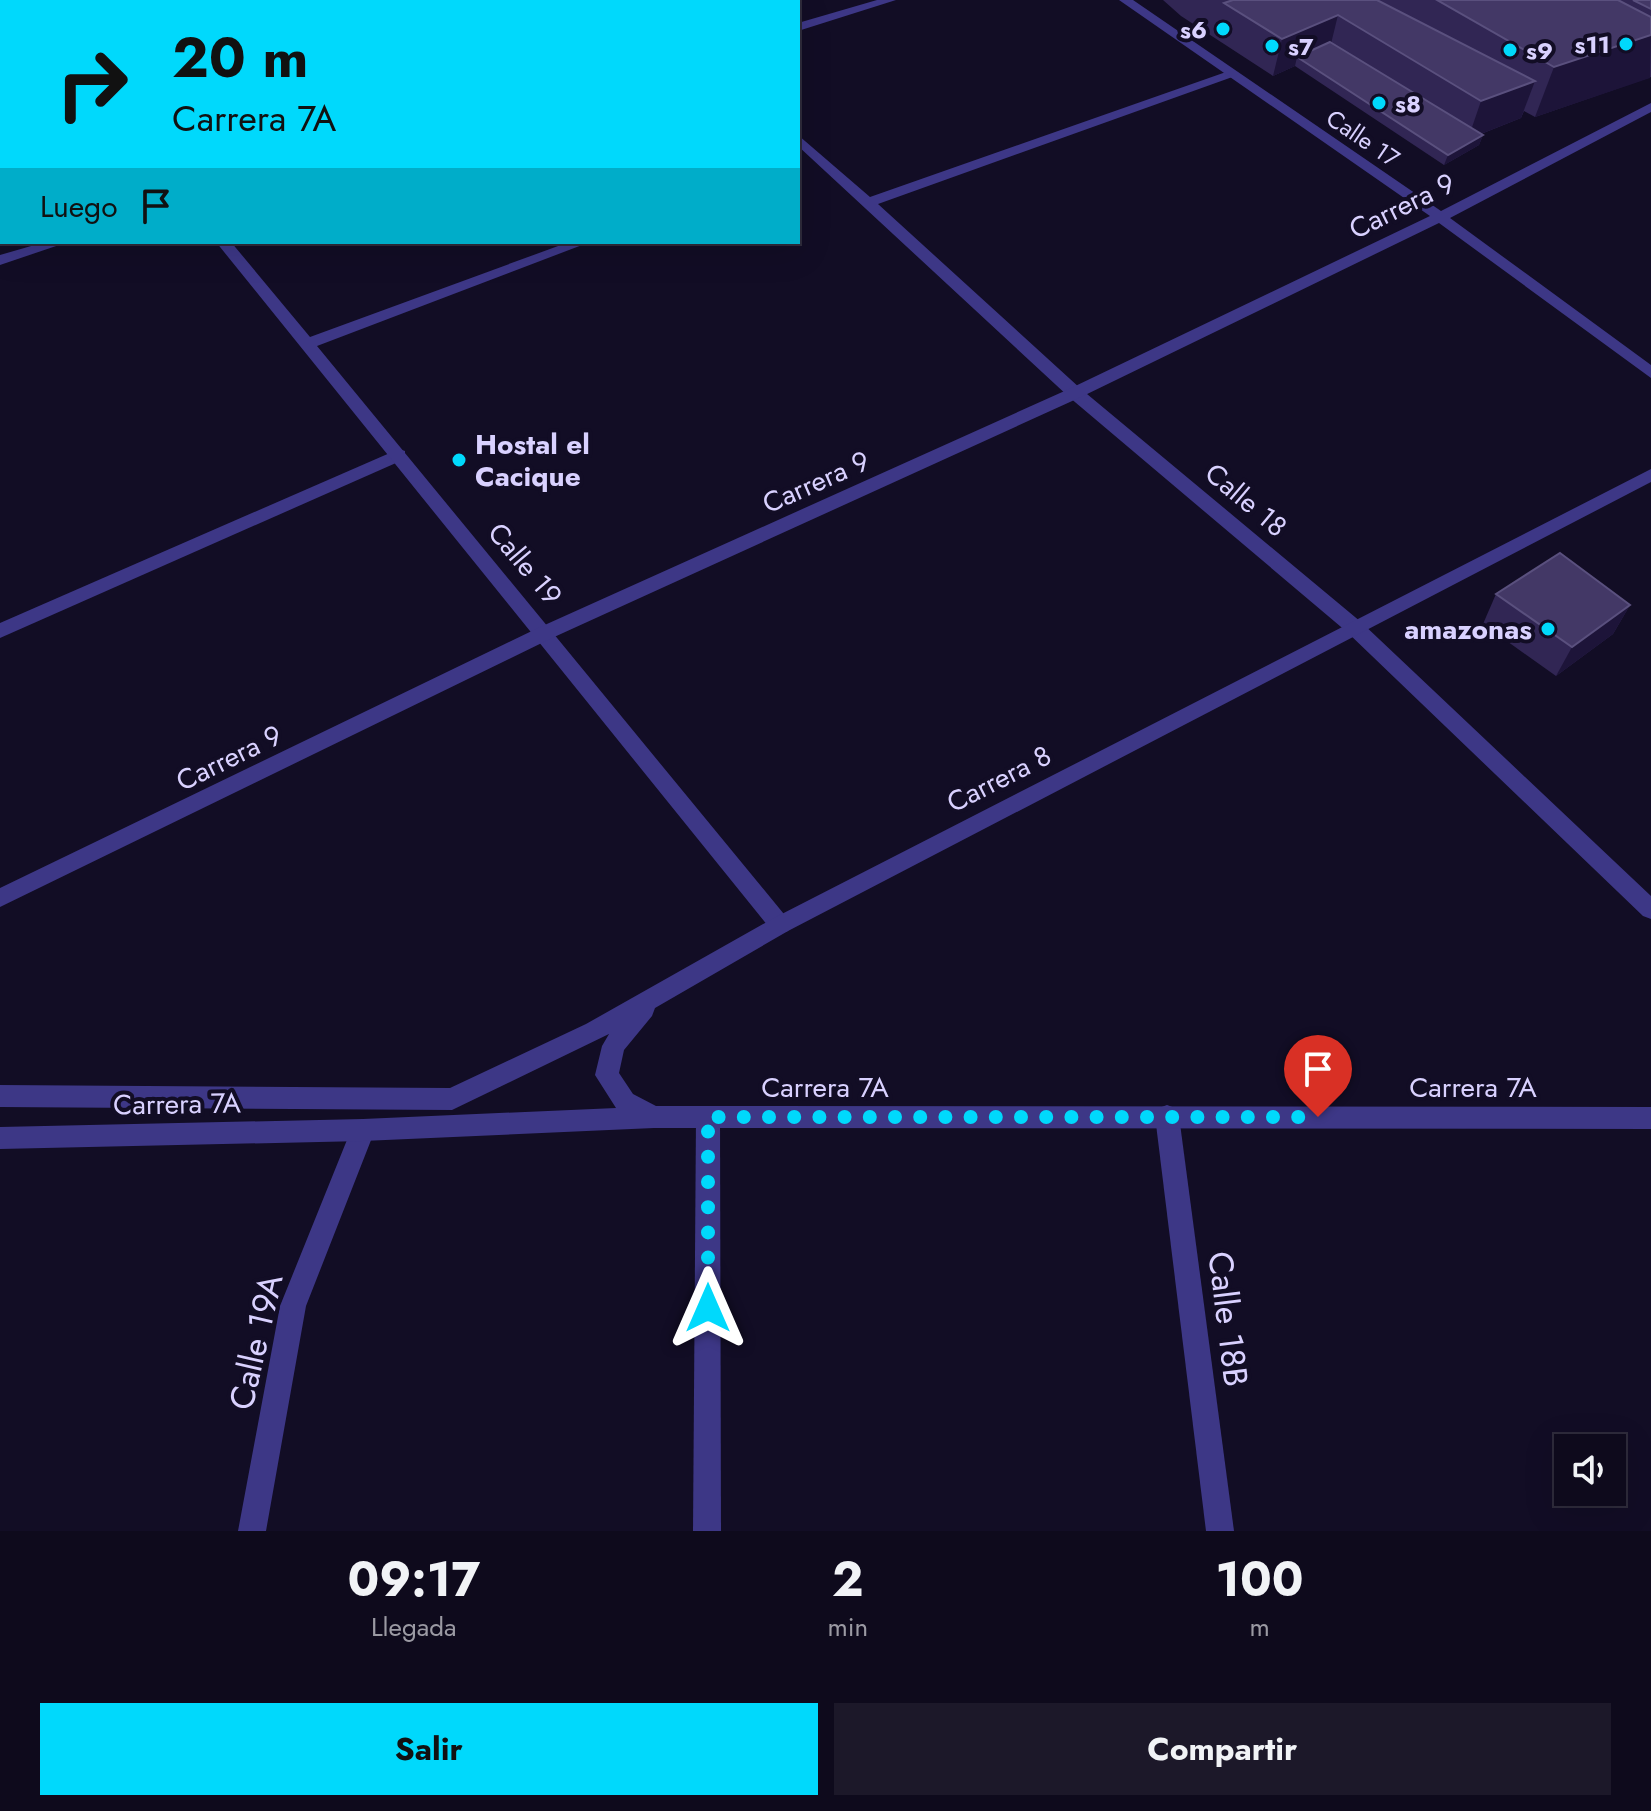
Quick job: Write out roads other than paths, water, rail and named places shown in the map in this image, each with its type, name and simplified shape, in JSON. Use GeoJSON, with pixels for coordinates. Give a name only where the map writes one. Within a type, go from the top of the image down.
{"type":"FeatureCollection","features":[{"type":"Feature","properties":{"kind":"street"},"geometry":{"type":"LineString","coordinates":[[800,26],[890,0]]}},
{"type":"Feature","properties":{"kind":"street","name":"Calle 17"},"geometry":{"type":"LineString","coordinates":[[1125,0],[1440,217],[1651,373]]}},
{"type":"Feature","properties":{"kind":"street"},"geometry":{"type":"LineString","coordinates":[[868,203],[1231,75]]}},
{"type":"Feature","properties":{"kind":"street","name":"Carrera 9"},"geometry":{"type":"LineString","coordinates":[[0,898],[545,633],[1075,393],[1440,217],[1651,107]]}},
{"type":"Feature","properties":{"kind":"street","name":"Calle 18"},"geometry":{"type":"LineString","coordinates":[[800,141],[1075,393],[1354,627],[1651,910]]}},
{"type":"Feature","properties":{"kind":"street"},"geometry":{"type":"LineString","coordinates":[[0,260],[54,244]]}},
{"type":"Feature","properties":{"kind":"street","name":"Calle 19"},"geometry":{"type":"LineString","coordinates":[[225,244],[545,633],[780,925]]}},
{"type":"Feature","properties":{"kind":"street"},"geometry":{"type":"LineString","coordinates":[[307,344],[578,244]]}},
{"type":"Feature","properties":{"kind":"street"},"geometry":{"type":"LineString","coordinates":[[0,631],[399,455]]}},
{"type":"Feature","properties":{"kind":"street","name":"Carrera 8"},"geometry":{"type":"LineString","coordinates":[[367,1099],[452,1099],[655,997],[780,925],[1651,475]]}},
{"type":"Feature","properties":{"kind":"street"},"geometry":{"type":"LineString","coordinates":[[654,1117],[625,1102],[607,1075],[613,1046],[655,997]]}},
{"type":"Feature","properties":{"kind":"street","name":"Carrera 7A"},"geometry":{"type":"LineString","coordinates":[[0,1096],[367,1099]]}},
{"type":"Feature","properties":{"kind":"street"},"geometry":{"type":"LineString","coordinates":[[363,1130],[452,1099]]}},
{"type":"Feature","properties":{"kind":"street","name":"Calle 18B"},"geometry":{"type":"LineString","coordinates":[[1167,1116],[1220,1531]]}},
{"type":"Feature","properties":{"kind":"street","name":"Carrera 7A"},"geometry":{"type":"LineString","coordinates":[[0,1138],[363,1130],[654,1117],[1651,1118]]}},
{"type":"Feature","properties":{"kind":"street"},"geometry":{"type":"LineString","coordinates":[[707,1531],[708,1117]]}},
{"type":"Feature","properties":{"kind":"street","name":"Calle 19A"},"geometry":{"type":"LineString","coordinates":[[252,1531],[293,1306],[363,1130]]}},
{"type":"Feature","properties":{"kind":"place","name":"s6"},"geometry":{"type":"Point","coordinates":[1223,29]}},
{"type":"Feature","properties":{"kind":"place","name":"s11"},"geometry":{"type":"Point","coordinates":[1626,44]}},
{"type":"Feature","properties":{"kind":"place","name":"s7"},"geometry":{"type":"Point","coordinates":[1272,46]}},
{"type":"Feature","properties":{"kind":"place","name":"s9"},"geometry":{"type":"Point","coordinates":[1510,50]}},
{"type":"Feature","properties":{"kind":"place","name":"s8"},"geometry":{"type":"Point","coordinates":[1379,103]}},
{"type":"Feature","properties":{"kind":"place","name":"Hostal el Cacique"},"geometry":{"type":"Point","coordinates":[459,460]}},
{"type":"Feature","properties":{"kind":"place","name":"amazonas"},"geometry":{"type":"Point","coordinates":[1548,629]}}]}
